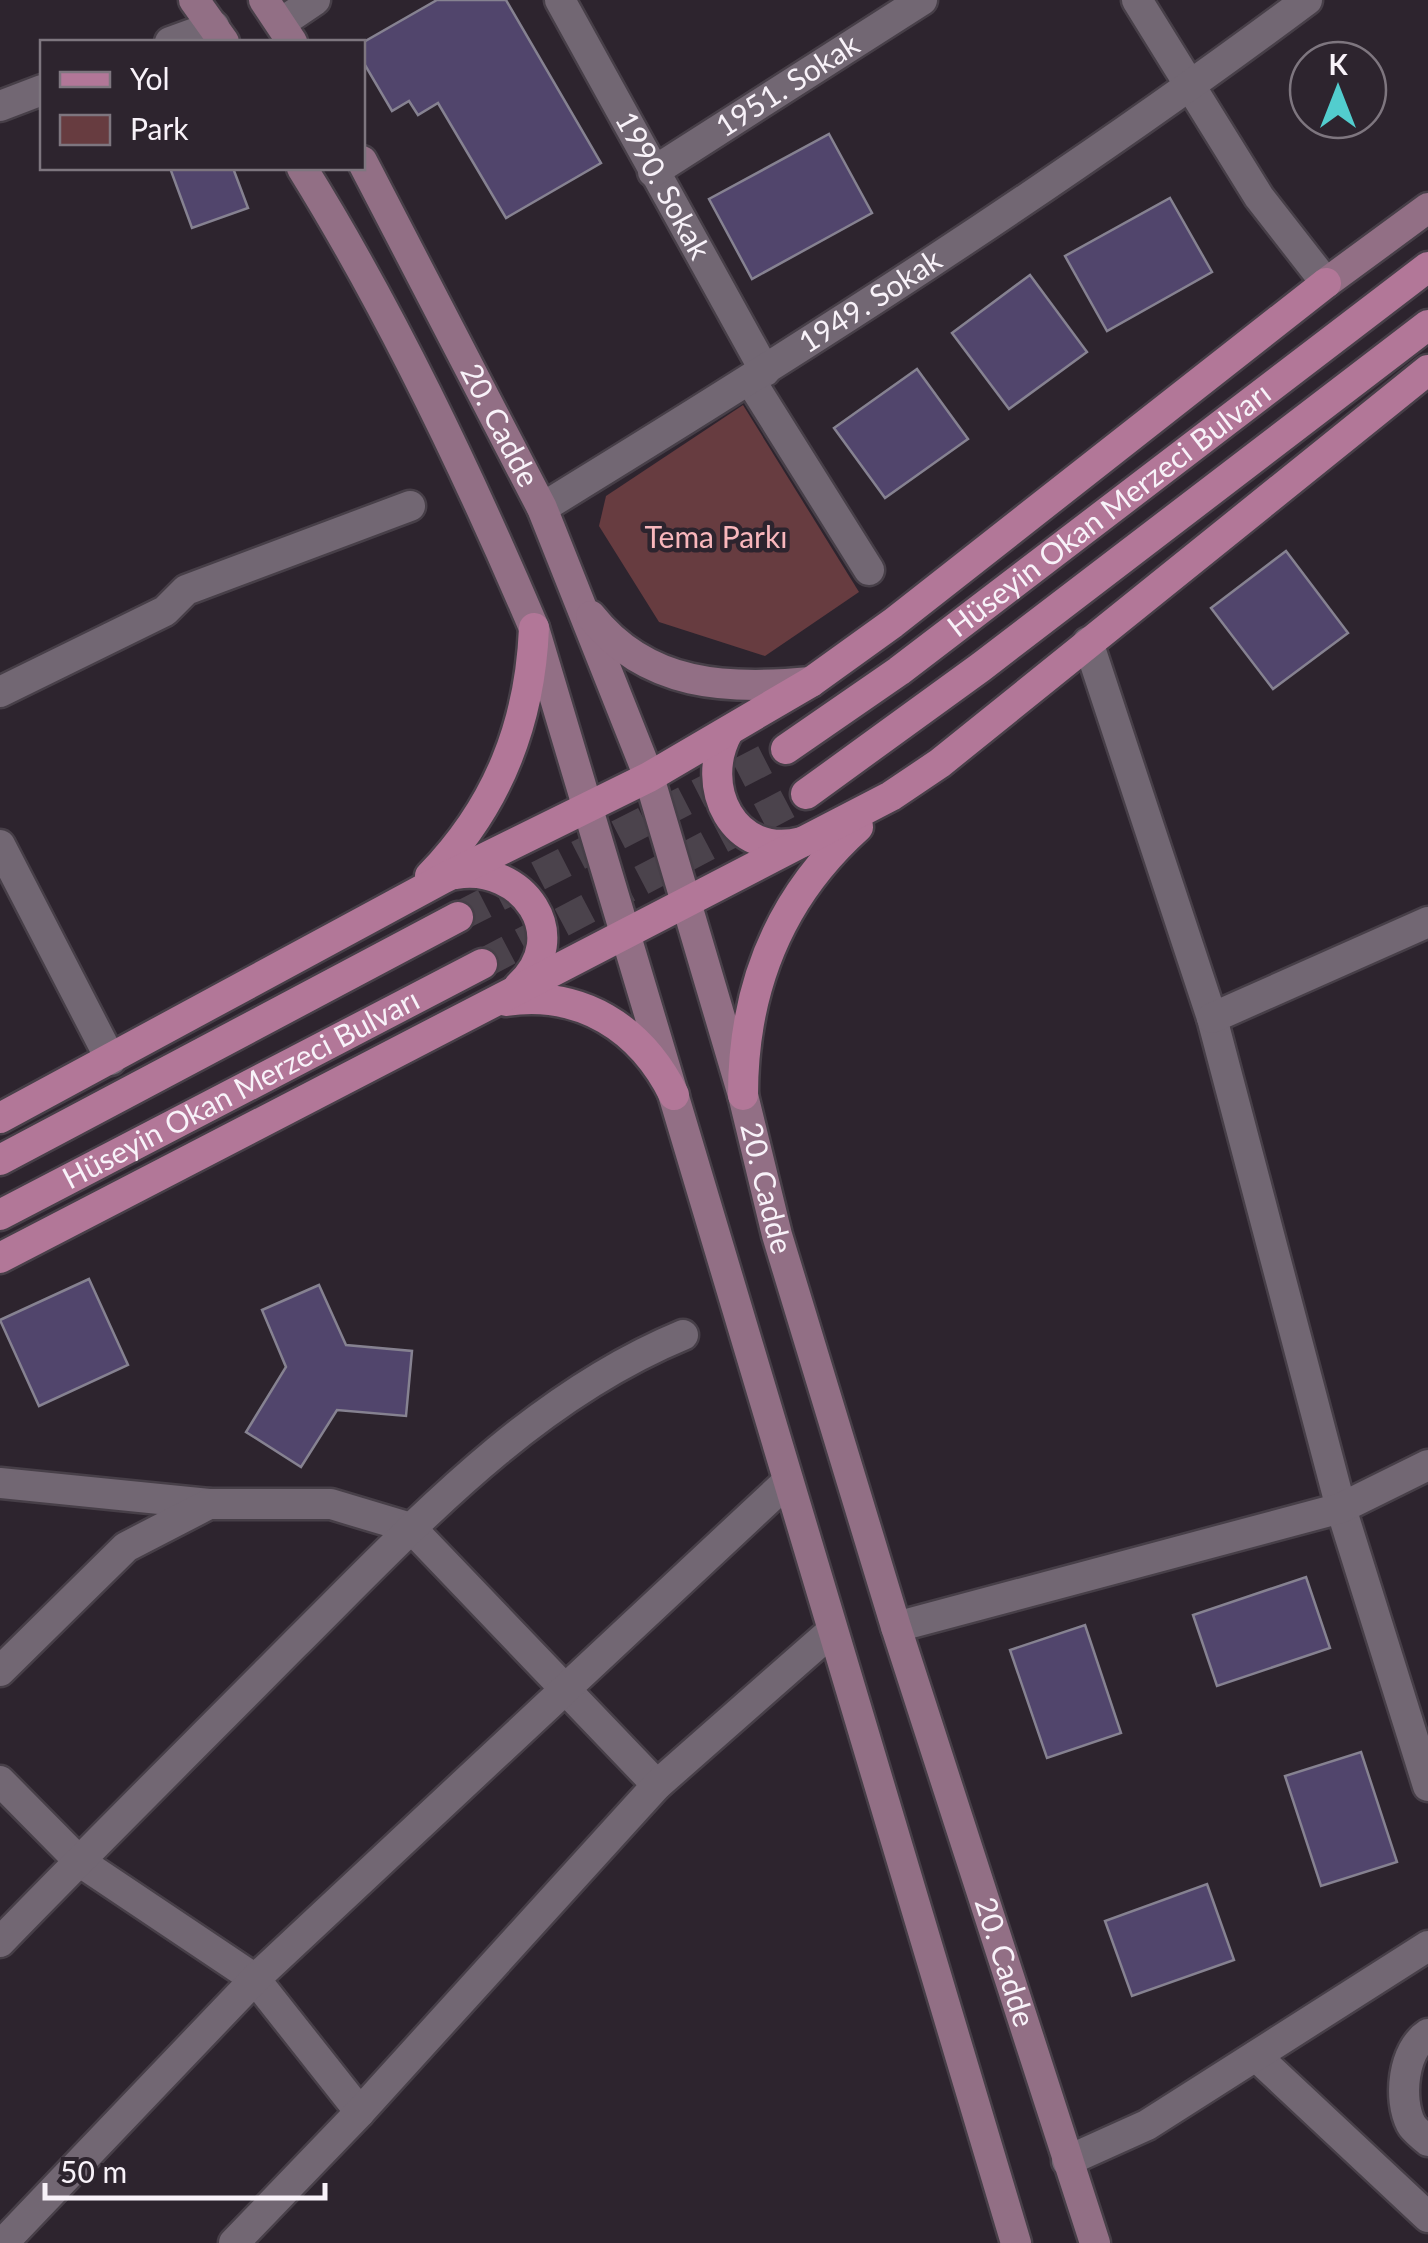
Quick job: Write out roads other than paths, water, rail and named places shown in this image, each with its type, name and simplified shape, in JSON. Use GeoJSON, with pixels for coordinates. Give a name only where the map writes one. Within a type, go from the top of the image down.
{"type":"FeatureCollection","features":[{"type":"Feature","properties":{"kind":"main road","name":"Hüseyin Okan Merzeci Bulvarı"},"geometry":{"type":"LineString","coordinates":[[786,749],[915,659],[1428,266]]}},
{"type":"Feature","properties":{"kind":"main road"},"geometry":{"type":"LineString","coordinates":[[0,1118],[442,879],[648,776],[811,682],[893,623],[1326,283]]}},
{"type":"Feature","properties":{"kind":"main road","name":"Hüseyin Okan Merzeci Bulvarı"},"geometry":{"type":"LineString","coordinates":[[806,794],[981,667],[1428,324]]}},
{"type":"Feature","properties":{"kind":"main road"},"geometry":{"type":"LineString","coordinates":[[0,1258],[469,1012],[628,936],[891,796],[940,763],[1428,370]]}},
{"type":"Feature","properties":{"kind":"main road"},"geometry":{"type":"LineString","coordinates":[[400,903],[451,854],[492,795],[508,763],[528,697],[534,628]]}},
{"type":"Feature","properties":{"kind":"main road"},"geometry":{"type":"LineString","coordinates":[[728,732],[714,767],[716,786],[731,819],[759,839],[794,844],[810,840]]}},
{"type":"Feature","properties":{"kind":"main road"},"geometry":{"type":"LineString","coordinates":[[743,1094],[743,1060],[754,991],[782,921],[827,855],[891,796]]}},
{"type":"Feature","properties":{"kind":"main road"},"geometry":{"type":"LineString","coordinates":[[442,879],[459,874],[493,875],[523,893],[533,906],[540,922],[541,956],[535,972],[517,988]]}},
{"type":"Feature","properties":{"kind":"main road","name":"Hüseyin Okan Merzeci Bulvarı"},"geometry":{"type":"LineString","coordinates":[[0,1160],[458,917]]}},
{"type":"Feature","properties":{"kind":"main road","name":"Hüseyin Okan Merzeci Bulvarı"},"geometry":{"type":"LineString","coordinates":[[0,1215],[482,964]]}},
{"type":"Feature","properties":{"kind":"main road"},"geometry":{"type":"LineString","coordinates":[[469,1012],[526,998],[583,1006],[630,1034],[662,1072],[674,1095]]}},
{"type":"Feature","properties":{"kind":"street"},"geometry":{"type":"LineString","coordinates":[[182,40],[219,34],[194,0]]}},
{"type":"Feature","properties":{"kind":"street"},"geometry":{"type":"LineString","coordinates":[[279,22],[315,0]]}},
{"type":"Feature","properties":{"kind":"street","name":"1990. Sokak"},"geometry":{"type":"LineString","coordinates":[[560,0],[758,376],[870,570]]}},
{"type":"Feature","properties":{"kind":"street","name":"1951. Sokak"},"geometry":{"type":"LineString","coordinates":[[653,172],[922,0]]}},
{"type":"Feature","properties":{"kind":"street"},"geometry":{"type":"LineString","coordinates":[[1137,0],[1194,85],[1260,197],[1326,283],[1428,208]]}},
{"type":"Feature","properties":{"kind":"street","name":"1949. Sokak"},"geometry":{"type":"LineString","coordinates":[[542,508],[758,376],[1194,85],[1307,0]]}},
{"type":"Feature","properties":{"kind":"street"},"geometry":{"type":"LineString","coordinates":[[0,106],[40,91]]}},
{"type":"Feature","properties":{"kind":"street","name":"20. Cadde"},"geometry":{"type":"LineString","coordinates":[[365,167],[542,508],[648,776],[743,1094],[777,1236],[896,1627],[1095,2243]]}},
{"type":"Feature","properties":{"kind":"street","name":"20. Cadde"},"geometry":{"type":"LineString","coordinates":[[303,170],[348,242],[494,534],[534,628],[1016,2243]]}},
{"type":"Feature","properties":{"kind":"street"},"geometry":{"type":"LineString","coordinates":[[0,692],[165,612],[186,590],[410,506]]}},
{"type":"Feature","properties":{"kind":"street"},"geometry":{"type":"LineString","coordinates":[[577,598],[623,648],[683,679],[745,688],[811,682]]}},
{"type":"Feature","properties":{"kind":"street"},"geometry":{"type":"LineString","coordinates":[[1088,642],[1212,1018],[1341,1508],[1428,1786]]}},
{"type":"Feature","properties":{"kind":"street"},"geometry":{"type":"LineString","coordinates":[[0,845],[111,1060]]}},
{"type":"Feature","properties":{"kind":"street"},"geometry":{"type":"LineString","coordinates":[[1212,1018],[1428,922]]}},
{"type":"Feature","properties":{"kind":"street"},"geometry":{"type":"LineString","coordinates":[[0,1942],[411,1528],[547,1410],[627,1358],[683,1335]]}},
{"type":"Feature","properties":{"kind":"street"},"geometry":{"type":"LineString","coordinates":[[896,1627],[1341,1508],[1428,1465]]}},
{"type":"Feature","properties":{"kind":"street"},"geometry":{"type":"LineString","coordinates":[[4,2243],[254,1980],[788,1481]]}},
{"type":"Feature","properties":{"kind":"street"},"geometry":{"type":"LineString","coordinates":[[0,1483],[209,1504],[331,1504],[411,1528],[657,1785]]}},
{"type":"Feature","properties":{"kind":"street"},"geometry":{"type":"LineString","coordinates":[[0,1671],[126,1547],[209,1504]]}},
{"type":"Feature","properties":{"kind":"street"},"geometry":{"type":"LineString","coordinates":[[234,2243],[360,2112],[657,1785],[832,1631]]}},
{"type":"Feature","properties":{"kind":"street"},"geometry":{"type":"LineString","coordinates":[[0,1781],[79,1861],[254,1980],[360,2112]]}},
{"type":"Feature","properties":{"kind":"street"},"geometry":{"type":"LineString","coordinates":[[1067,2161],[1146,2125],[1428,1946]]}},
{"type":"Feature","properties":{"kind":"street"},"geometry":{"type":"LineString","coordinates":[[1428,2034],[1421,2038],[1402,2081],[1411,2125],[1428,2141]]}},
{"type":"Feature","properties":{"kind":"street"},"geometry":{"type":"LineString","coordinates":[[1256,2056],[1428,2217]]}},
{"type":"Feature","properties":{"kind":"tunnel"},"geometry":{"type":"LineString","coordinates":[[458,917],[786,749]]}},
{"type":"Feature","properties":{"kind":"tunnel"},"geometry":{"type":"LineString","coordinates":[[482,964],[806,794]]}},
{"type":"Feature","properties":{"kind":"park label","name":"Tema Parkı"},"geometry":{"type":"Point","coordinates":[716,538]}}]}
